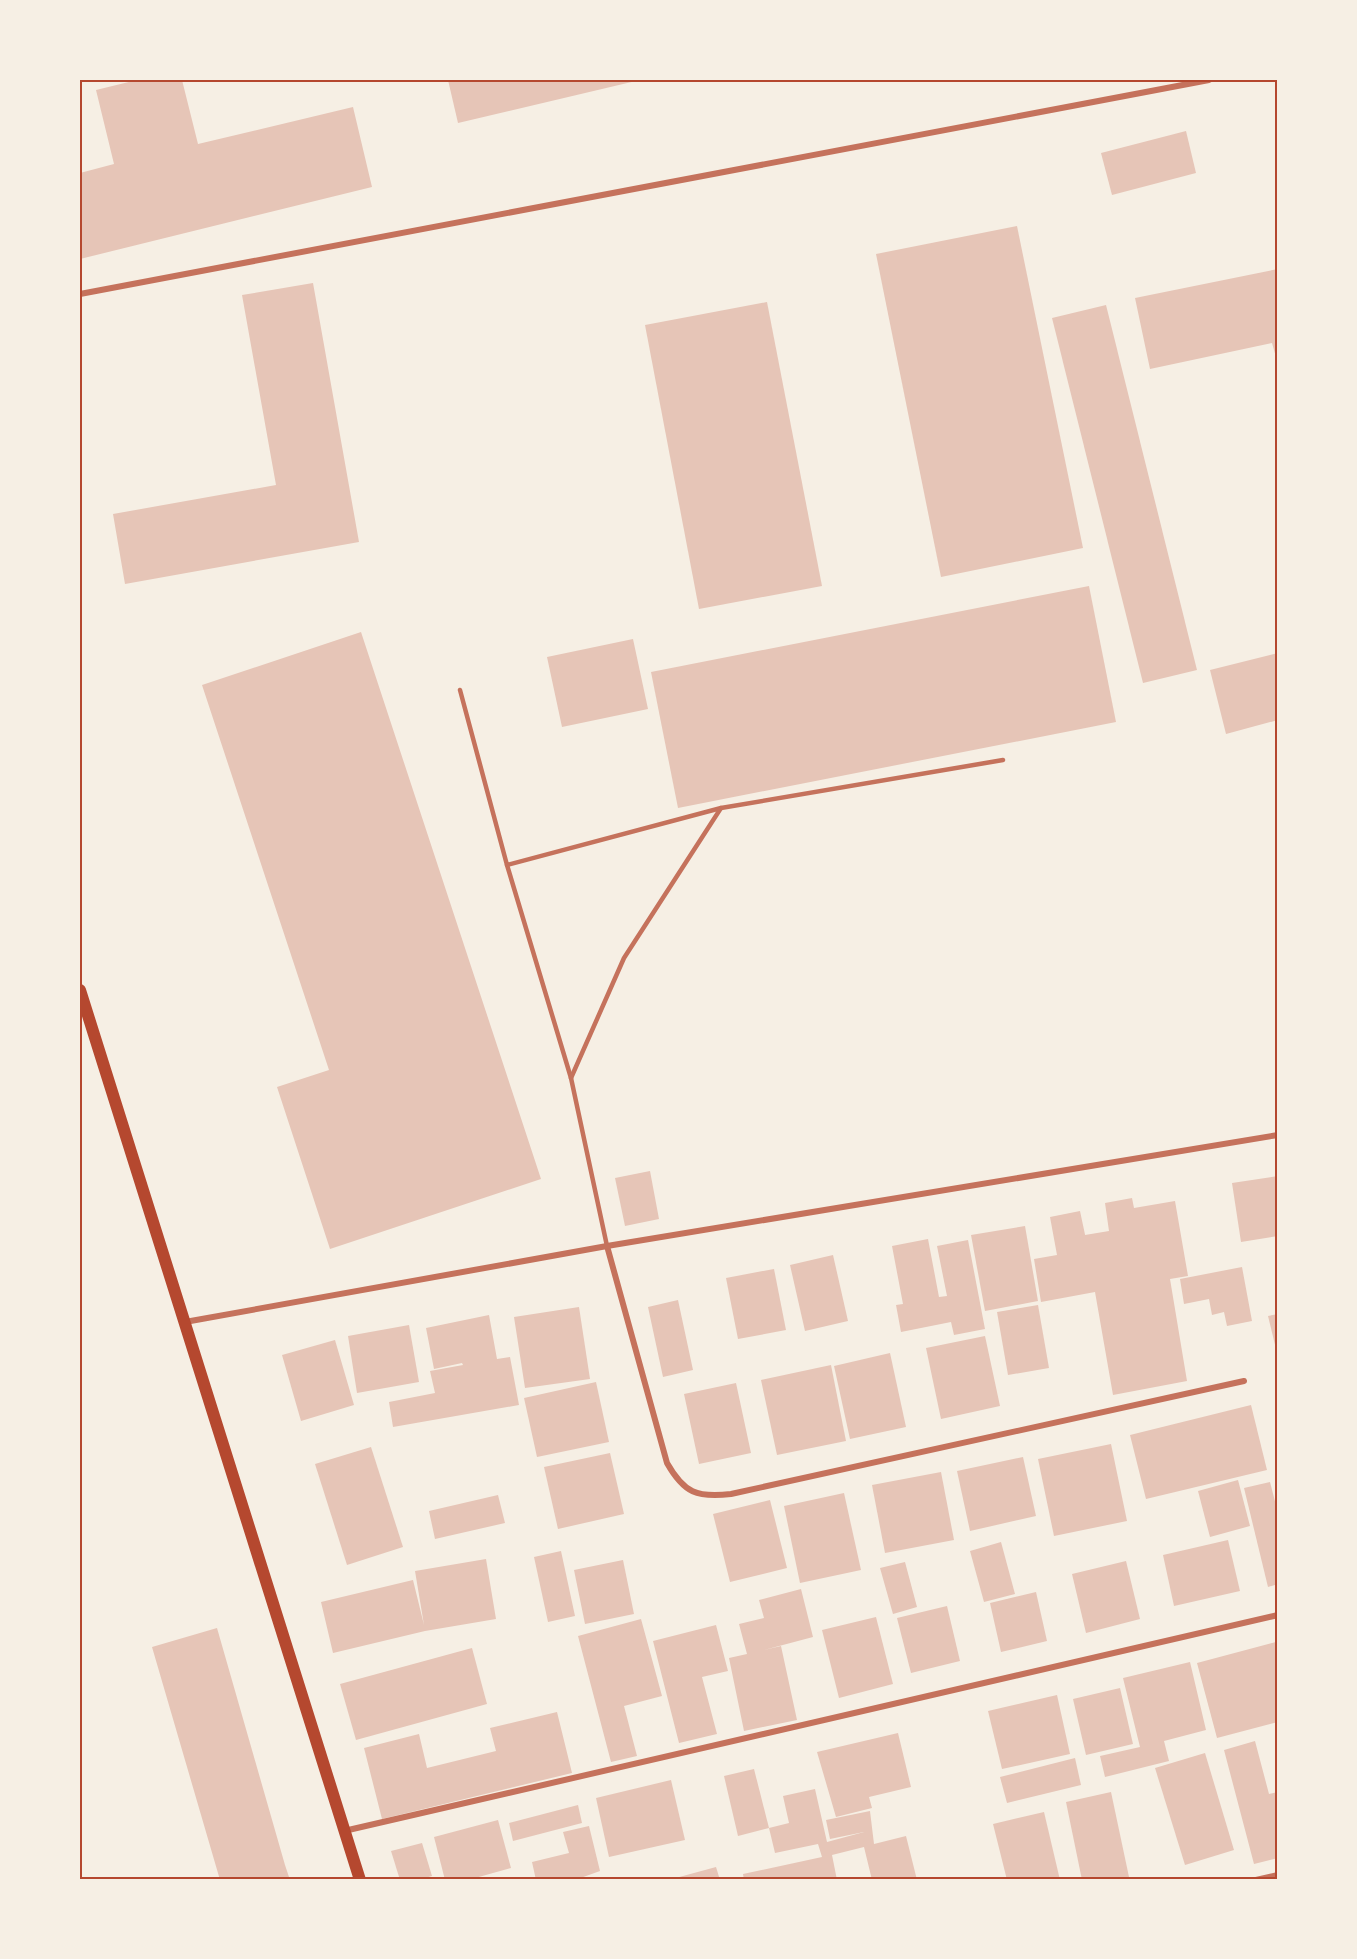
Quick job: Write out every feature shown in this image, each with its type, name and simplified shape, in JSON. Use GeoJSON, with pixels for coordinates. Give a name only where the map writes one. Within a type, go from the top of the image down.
{"type":"FeatureCollection","features":[{"type":"Feature","properties":{"kind":"main road"},"geometry":{"type":"LineString","coordinates":[[80,990],[360,1880]]}},
{"type":"Feature","properties":{"kind":"street"},"geometry":{"type":"LineString","coordinates":[[80,294],[1209,80]]}},
{"type":"Feature","properties":{"kind":"street"},"geometry":{"type":"LineString","coordinates":[[185,1322],[607,1246],[1278,1135]]}},
{"type":"Feature","properties":{"kind":"street"},"geometry":{"type":"LineString","coordinates":[[607,1246],[667,1463],[678,1482],[692,1492],[711,1496],[731,1494],[1244,1381]]}},
{"type":"Feature","properties":{"kind":"street"},"geometry":{"type":"LineString","coordinates":[[345,1831],[1278,1615]]}},
{"type":"Feature","properties":{"kind":"street"},"geometry":{"type":"LineString","coordinates":[[1256,1880],[1278,1875]]}},
{"type":"Feature","properties":{"kind":"lane"},"geometry":{"type":"LineString","coordinates":[[460,690],[507,865],[571,1078],[607,1246]]}},
{"type":"Feature","properties":{"kind":"lane"},"geometry":{"type":"LineString","coordinates":[[507,865],[721,808],[1003,760]]}},
{"type":"Feature","properties":{"kind":"lane"},"geometry":{"type":"LineString","coordinates":[[571,1078],[624,958],[721,808]]}},
{"type":"Feature","properties":{"kind":"building"},"geometry":{"type":"Polygon","coordinates":[[[137,80],[182,80],[198,144],[353,107],[372,187],[80,259],[80,173],[114,164],[96,90],[137,80]]]}},
{"type":"Feature","properties":{"kind":"building"},"geometry":{"type":"Polygon","coordinates":[[[448,80],[640,80],[458,123],[448,80]]]}},
{"type":"Feature","properties":{"kind":"building"},"geometry":{"type":"Polygon","coordinates":[[[1186,131],[1196,173],[1112,195],[1101,153],[1186,131]]]}},
{"type":"Feature","properties":{"kind":"building"},"geometry":{"type":"Polygon","coordinates":[[[1017,226],[1083,548],[941,577],[876,254],[1017,226]]]}},
{"type":"Feature","properties":{"kind":"building"},"geometry":{"type":"Polygon","coordinates":[[[1278,269],[1278,364],[1272,343],[1150,369],[1135,298],[1278,269]]]}},
{"type":"Feature","properties":{"kind":"building"},"geometry":{"type":"Polygon","coordinates":[[[313,283],[359,542],[125,584],[113,514],[276,485],[242,295],[313,283]]]}},
{"type":"Feature","properties":{"kind":"building"},"geometry":{"type":"Polygon","coordinates":[[[767,302],[822,586],[699,609],[645,325],[767,302]]]}},
{"type":"Feature","properties":{"kind":"building"},"geometry":{"type":"Polygon","coordinates":[[[1106,305],[1197,670],[1143,683],[1052,318],[1106,305]]]}},
{"type":"Feature","properties":{"kind":"building"},"geometry":{"type":"Polygon","coordinates":[[[1089,586],[1116,722],[678,808],[651,672],[1089,586]]]}},
{"type":"Feature","properties":{"kind":"building"},"geometry":{"type":"Polygon","coordinates":[[[361,632],[541,1179],[330,1249],[277,1087],[329,1070],[202,685],[361,632]]]}},
{"type":"Feature","properties":{"kind":"building"},"geometry":{"type":"Polygon","coordinates":[[[633,639],[648,709],[562,727],[547,657],[633,639]]]}},
{"type":"Feature","properties":{"kind":"building"},"geometry":{"type":"Polygon","coordinates":[[[1278,653],[1278,720],[1226,734],[1210,670],[1278,653]]]}},
{"type":"Feature","properties":{"kind":"building"},"geometry":{"type":"Polygon","coordinates":[[[650,1171],[659,1219],[625,1226],[615,1178],[650,1171]]]}},
{"type":"Feature","properties":{"kind":"building"},"geometry":{"type":"Polygon","coordinates":[[[1278,1176],[1278,1236],[1241,1242],[1232,1183],[1278,1176]]]}},
{"type":"Feature","properties":{"kind":"building"},"geometry":{"type":"Polygon","coordinates":[[[1132,1198],[1134,1208],[1175,1201],[1188,1276],[1170,1279],[1187,1381],[1113,1395],[1095,1292],[1041,1302],[1034,1259],[1057,1255],[1050,1217],[1080,1211],[1085,1235],[1109,1231],[1105,1203],[1132,1198]]]}},
{"type":"Feature","properties":{"kind":"building"},"geometry":{"type":"Polygon","coordinates":[[[1025,1226],[1038,1301],[985,1311],[971,1235],[1025,1226]]]}},
{"type":"Feature","properties":{"kind":"building"},"geometry":{"type":"Polygon","coordinates":[[[928,1239],[939,1297],[947,1296],[937,1246],[968,1240],[985,1329],[954,1335],[951,1322],[901,1332],[896,1305],[903,1304],[892,1246],[928,1239]]]}},
{"type":"Feature","properties":{"kind":"building"},"geometry":{"type":"Polygon","coordinates":[[[833,1255],[848,1321],[805,1331],[790,1265],[833,1255]]]}},
{"type":"Feature","properties":{"kind":"building"},"geometry":{"type":"Polygon","coordinates":[[[1242,1267],[1252,1321],[1227,1326],[1224,1312],[1212,1315],[1209,1299],[1184,1304],[1180,1279],[1242,1267]]]}},
{"type":"Feature","properties":{"kind":"building"},"geometry":{"type":"Polygon","coordinates":[[[774,1269],[786,1330],[738,1339],[726,1278],[774,1269]]]}},
{"type":"Feature","properties":{"kind":"building"},"geometry":{"type":"Polygon","coordinates":[[[678,1300],[693,1370],[663,1377],[648,1307],[678,1300]]]}},
{"type":"Feature","properties":{"kind":"building"},"geometry":{"type":"Polygon","coordinates":[[[1038,1305],[1049,1368],[1008,1375],[997,1312],[1038,1305]]]}},
{"type":"Feature","properties":{"kind":"building"},"geometry":{"type":"Polygon","coordinates":[[[579,1307],[590,1379],[525,1388],[514,1317],[579,1307]]]}},
{"type":"Feature","properties":{"kind":"building"},"geometry":{"type":"Polygon","coordinates":[[[1278,1314],[1278,1353],[1277,1353],[1268,1316],[1278,1314]]]}},
{"type":"Feature","properties":{"kind":"building"},"geometry":{"type":"Polygon","coordinates":[[[489,1315],[497,1359],[510,1357],[519,1405],[393,1427],[389,1402],[435,1393],[430,1371],[463,1365],[462,1363],[434,1369],[426,1328],[489,1315]]]}},
{"type":"Feature","properties":{"kind":"building"},"geometry":{"type":"Polygon","coordinates":[[[409,1325],[419,1382],[357,1393],[348,1336],[409,1325]]]}},
{"type":"Feature","properties":{"kind":"building"},"geometry":{"type":"Polygon","coordinates":[[[985,1336],[1000,1406],[941,1419],[926,1348],[985,1336]]]}},
{"type":"Feature","properties":{"kind":"building"},"geometry":{"type":"Polygon","coordinates":[[[335,1340],[354,1405],[301,1421],[282,1355],[335,1340]]]}},
{"type":"Feature","properties":{"kind":"building"},"geometry":{"type":"Polygon","coordinates":[[[890,1353],[906,1427],[850,1439],[834,1366],[890,1353]]]}},
{"type":"Feature","properties":{"kind":"building"},"geometry":{"type":"Polygon","coordinates":[[[831,1365],[846,1441],[777,1455],[761,1380],[831,1365]]]}},
{"type":"Feature","properties":{"kind":"building"},"geometry":{"type":"Polygon","coordinates":[[[596,1382],[609,1442],[537,1457],[524,1398],[596,1382]]]}},
{"type":"Feature","properties":{"kind":"building"},"geometry":{"type":"Polygon","coordinates":[[[736,1383],[751,1453],[699,1464],[684,1394],[736,1383]]]}},
{"type":"Feature","properties":{"kind":"building"},"geometry":{"type":"Polygon","coordinates":[[[1251,1405],[1267,1470],[1146,1499],[1130,1435],[1251,1405]]]}},
{"type":"Feature","properties":{"kind":"building"},"geometry":{"type":"Polygon","coordinates":[[[1111,1444],[1127,1521],[1054,1536],[1038,1459],[1111,1444]]]}},
{"type":"Feature","properties":{"kind":"building"},"geometry":{"type":"Polygon","coordinates":[[[371,1447],[403,1547],[347,1565],[315,1464],[371,1447]]]}},
{"type":"Feature","properties":{"kind":"building"},"geometry":{"type":"Polygon","coordinates":[[[610,1453],[624,1514],[558,1529],[544,1467],[610,1453]]]}},
{"type":"Feature","properties":{"kind":"building"},"geometry":{"type":"Polygon","coordinates":[[[1023,1457],[1036,1516],[970,1531],[957,1471],[1023,1457]]]}},
{"type":"Feature","properties":{"kind":"building"},"geometry":{"type":"Polygon","coordinates":[[[941,1472],[954,1540],[885,1553],[872,1485],[941,1472]]]}},
{"type":"Feature","properties":{"kind":"building"},"geometry":{"type":"Polygon","coordinates":[[[1238,1480],[1250,1526],[1210,1537],[1198,1491],[1238,1480]]]}},
{"type":"Feature","properties":{"kind":"building"},"geometry":{"type":"Polygon","coordinates":[[[1270,1482],[1278,1513],[1278,1584],[1268,1587],[1244,1488],[1270,1482]]]}},
{"type":"Feature","properties":{"kind":"building"},"geometry":{"type":"Polygon","coordinates":[[[844,1493],[861,1570],[800,1583],[784,1506],[844,1493]]]}},
{"type":"Feature","properties":{"kind":"building"},"geometry":{"type":"Polygon","coordinates":[[[498,1495],[505,1523],[435,1539],[429,1511],[498,1495]]]}},
{"type":"Feature","properties":{"kind":"building"},"geometry":{"type":"Polygon","coordinates":[[[770,1500],[787,1568],[730,1582],[713,1514],[770,1500]]]}},
{"type":"Feature","properties":{"kind":"building"},"geometry":{"type":"Polygon","coordinates":[[[1228,1540],[1240,1591],[1174,1606],[1163,1555],[1228,1540]]]}},
{"type":"Feature","properties":{"kind":"building"},"geometry":{"type":"Polygon","coordinates":[[[1001,1542],[1015,1594],[984,1602],[970,1551],[1001,1542]]]}},
{"type":"Feature","properties":{"kind":"building"},"geometry":{"type":"Polygon","coordinates":[[[561,1551],[575,1616],[548,1622],[534,1557],[561,1551]]]}},
{"type":"Feature","properties":{"kind":"building"},"geometry":{"type":"Polygon","coordinates":[[[486,1559],[496,1619],[425,1631],[333,1653],[321,1602],[413,1580],[424,1625],[415,1571],[486,1559]]]}},
{"type":"Feature","properties":{"kind":"building"},"geometry":{"type":"Polygon","coordinates":[[[623,1560],[634,1614],[585,1624],[574,1570],[623,1560]]]}},
{"type":"Feature","properties":{"kind":"building"},"geometry":{"type":"Polygon","coordinates":[[[1126,1561],[1140,1619],[1086,1633],[1072,1574],[1126,1561]]]}},
{"type":"Feature","properties":{"kind":"building"},"geometry":{"type":"Polygon","coordinates":[[[905,1562],[917,1607],[893,1614],[880,1568],[905,1562]]]}},
{"type":"Feature","properties":{"kind":"building"},"geometry":{"type":"Polygon","coordinates":[[[801,1589],[813,1637],[764,1650],[781,1646],[797,1720],[744,1731],[729,1658],[747,1654],[739,1624],[764,1618],[759,1600],[801,1589]]]}},
{"type":"Feature","properties":{"kind":"building"},"geometry":{"type":"Polygon","coordinates":[[[1036,1592],[1047,1641],[1001,1652],[990,1603],[1036,1592]]]}},
{"type":"Feature","properties":{"kind":"building"},"geometry":{"type":"Polygon","coordinates":[[[947,1606],[960,1661],[911,1673],[897,1618],[947,1606]]]}},
{"type":"Feature","properties":{"kind":"building"},"geometry":{"type":"Polygon","coordinates":[[[876,1617],[893,1684],[839,1698],[822,1630],[876,1617]]]}},
{"type":"Feature","properties":{"kind":"building"},"geometry":{"type":"Polygon","coordinates":[[[641,1619],[662,1696],[624,1706],[637,1756],[611,1762],[578,1636],[641,1619]]]}},
{"type":"Feature","properties":{"kind":"building"},"geometry":{"type":"Polygon","coordinates":[[[716,1625],[728,1671],[702,1677],[717,1734],[679,1743],[653,1641],[716,1625]]]}},
{"type":"Feature","properties":{"kind":"building"},"geometry":{"type":"Polygon","coordinates":[[[217,1628],[290,1880],[220,1880],[152,1647],[217,1628]]]}},
{"type":"Feature","properties":{"kind":"building"},"geometry":{"type":"Polygon","coordinates":[[[1276,1642],[1278,1722],[1217,1738],[1197,1663],[1276,1642]]]}},
{"type":"Feature","properties":{"kind":"building"},"geometry":{"type":"Polygon","coordinates":[[[472,1648],[487,1704],[356,1740],[340,1684],[472,1648]]]}},
{"type":"Feature","properties":{"kind":"building"},"geometry":{"type":"Polygon","coordinates":[[[1190,1662],[1206,1730],[1164,1741],[1169,1761],[1105,1777],[1100,1756],[1140,1747],[1123,1678],[1190,1662]]]}},
{"type":"Feature","properties":{"kind":"building"},"geometry":{"type":"Polygon","coordinates":[[[1120,1688],[1133,1744],[1086,1755],[1073,1699],[1120,1688]]]}},
{"type":"Feature","properties":{"kind":"building"},"geometry":{"type":"Polygon","coordinates":[[[1057,1695],[1070,1754],[1002,1769],[988,1711],[1057,1695]]]}},
{"type":"Feature","properties":{"kind":"building"},"geometry":{"type":"Polygon","coordinates":[[[557,1712],[572,1773],[382,1819],[364,1748],[419,1734],[427,1768],[496,1751],[490,1728],[557,1712]]]}},
{"type":"Feature","properties":{"kind":"building"},"geometry":{"type":"Polygon","coordinates":[[[898,1733],[911,1787],[869,1797],[872,1808],[836,1817],[817,1752],[898,1733]]]}},
{"type":"Feature","properties":{"kind":"building"},"geometry":{"type":"Polygon","coordinates":[[[1255,1741],[1269,1794],[1278,1792],[1278,1858],[1254,1864],[1224,1750],[1255,1741]]]}},
{"type":"Feature","properties":{"kind":"building"},"geometry":{"type":"Polygon","coordinates":[[[1205,1753],[1234,1850],[1185,1865],[1155,1768],[1205,1753]]]}},
{"type":"Feature","properties":{"kind":"building"},"geometry":{"type":"Polygon","coordinates":[[[1075,1758],[1081,1785],[1007,1803],[1000,1777],[1075,1758]]]}},
{"type":"Feature","properties":{"kind":"building"},"geometry":{"type":"Polygon","coordinates":[[[754,1769],[769,1828],[738,1836],[724,1776],[754,1769]]]}},
{"type":"Feature","properties":{"kind":"building"},"geometry":{"type":"Polygon","coordinates":[[[671,1780],[685,1840],[609,1857],[596,1798],[671,1780]]]}},
{"type":"Feature","properties":{"kind":"building"},"geometry":{"type":"Polygon","coordinates":[[[815,1789],[827,1842],[864,1832],[830,1839],[826,1820],[870,1811],[874,1844],[906,1836],[917,1880],[872,1880],[864,1847],[832,1855],[837,1880],[744,1880],[743,1874],[822,1857],[818,1844],[775,1853],[769,1828],[789,1823],[783,1796],[815,1789]]]}},
{"type":"Feature","properties":{"kind":"building"},"geometry":{"type":"Polygon","coordinates":[[[1111,1792],[1129,1877],[1082,1880],[1066,1802],[1111,1792]]]}},
{"type":"Feature","properties":{"kind":"building"},"geometry":{"type":"Polygon","coordinates":[[[578,1805],[582,1823],[513,1841],[509,1823],[578,1805]]]}},
{"type":"Feature","properties":{"kind":"building"},"geometry":{"type":"Polygon","coordinates":[[[1044,1812],[1060,1880],[1007,1880],[993,1824],[1044,1812]]]}},
{"type":"Feature","properties":{"kind":"building"},"geometry":{"type":"Polygon","coordinates":[[[498,1820],[511,1868],[468,1880],[445,1880],[434,1837],[498,1820]]]}},
{"type":"Feature","properties":{"kind":"building"},"geometry":{"type":"Polygon","coordinates":[[[589,1826],[600,1871],[575,1880],[536,1880],[532,1862],[569,1853],[563,1832],[589,1826]]]}},
{"type":"Feature","properties":{"kind":"building"},"geometry":{"type":"Polygon","coordinates":[[[422,1843],[432,1876],[418,1880],[400,1880],[391,1851],[422,1843]]]}},
{"type":"Feature","properties":{"kind":"building"},"geometry":{"type":"Polygon","coordinates":[[[716,1867],[720,1880],[672,1880],[672,1879],[716,1867]]]}}]}
